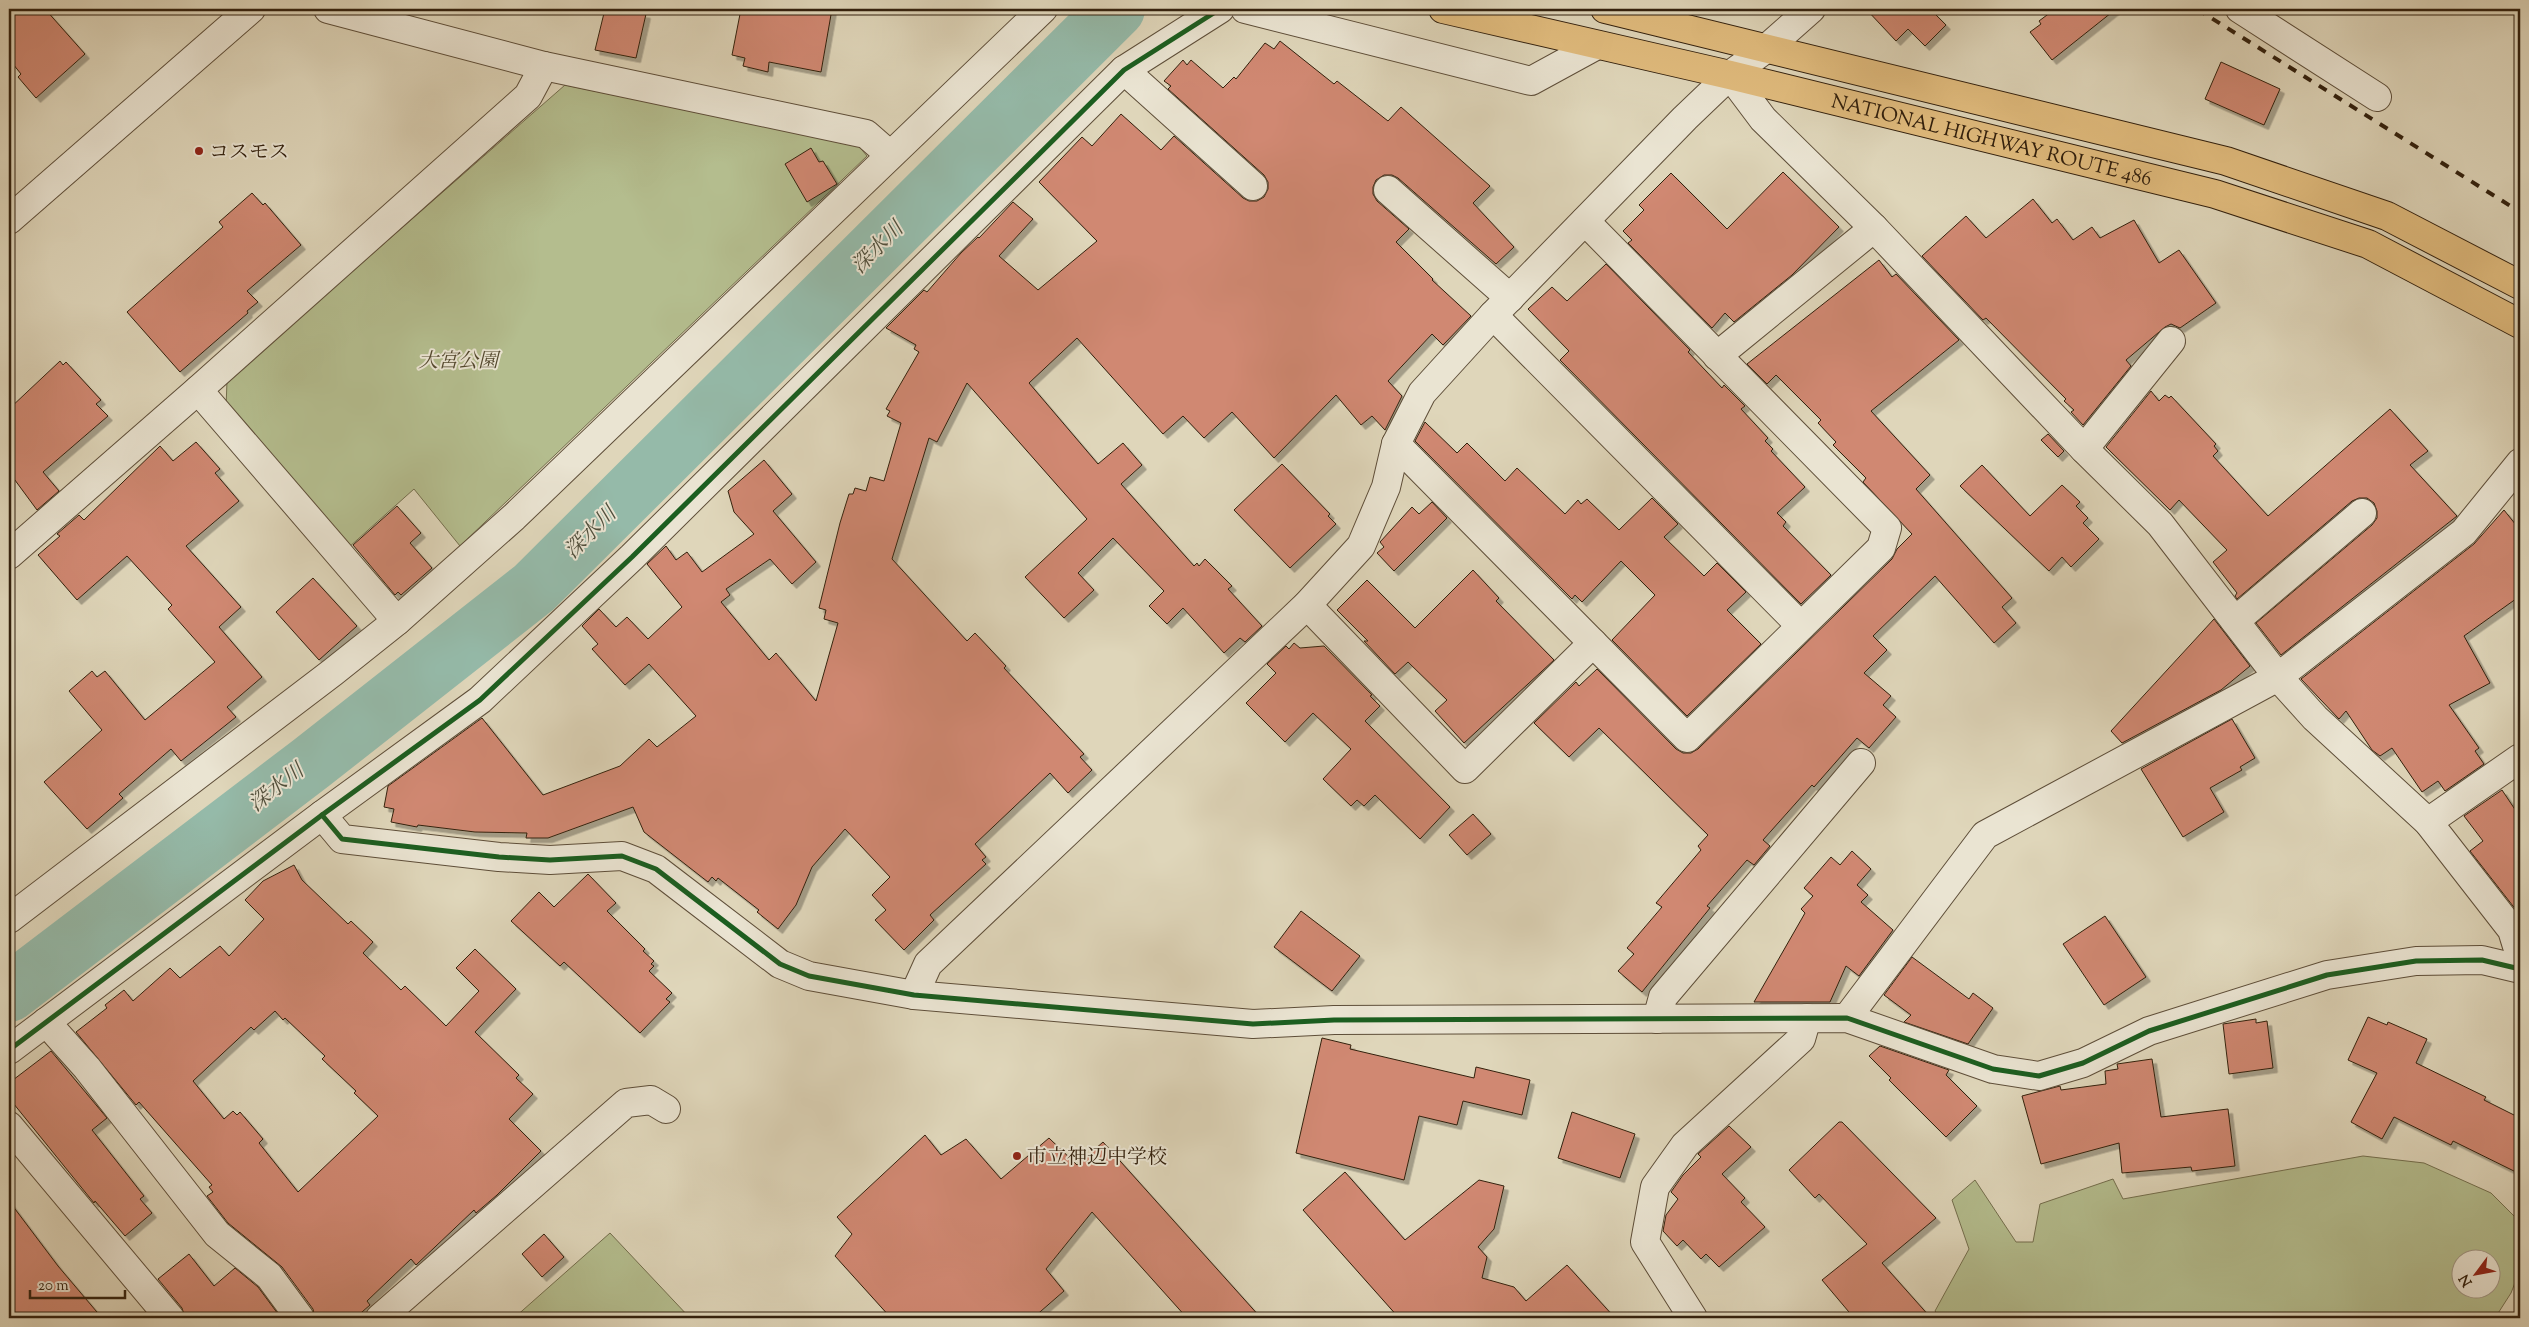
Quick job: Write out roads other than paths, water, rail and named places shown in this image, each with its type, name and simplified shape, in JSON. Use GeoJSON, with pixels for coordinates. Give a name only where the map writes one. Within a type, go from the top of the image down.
{"type":"FeatureCollection","features":[{"type":"Feature","properties":{"kind":"highway","name":"NATIONAL HIGHWAY ROUTE 486"},"geometry":{"type":"LineString","coordinates":[[1443,9],[1730,75],[2215,194],[2368,244],[2520,324]]}},
{"type":"Feature","properties":{"kind":"highway","name":"NATIONAL HIGHWAY ROUTE 486"},"geometry":{"type":"LineString","coordinates":[[1605,9],[1642,14],[1767,48],[2226,161],[2387,216],[2520,285]]}},
{"type":"Feature","properties":{"kind":"street"},"geometry":{"type":"LineString","coordinates":[[9,220],[251,9]]}},
{"type":"Feature","properties":{"kind":"street"},"geometry":{"type":"LineString","coordinates":[[328,9],[544,66],[866,134],[890,155]]}},
{"type":"Feature","properties":{"kind":"street"},"geometry":{"type":"LineString","coordinates":[[12,911],[333,672],[397,621],[514,517],[1043,9]]}},
{"type":"Feature","properties":{"kind":"street"},"geometry":{"type":"LineString","coordinates":[[9,1050],[322,815],[480,700],[632,557],[1124,70],[1220,9]]}},
{"type":"Feature","properties":{"kind":"street"},"geometry":{"type":"LineString","coordinates":[[1245,9],[1531,81],[1597,45]]}},
{"type":"Feature","properties":{"kind":"street"},"geometry":{"type":"LineString","coordinates":[[914,995],[928,964],[1307,605],[1360,546],[1386,487],[1396,444],[1422,393],[1502,307],[1685,118],[1730,75],[1767,48],[1811,9]]}},
{"type":"Feature","properties":{"kind":"street"},"geometry":{"type":"LineString","coordinates":[[2240,9],[2377,97]]}},
{"type":"Feature","properties":{"kind":"street"},"geometry":{"type":"LineString","coordinates":[[9,555],[198,390],[528,96],[544,66]]}},
{"type":"Feature","properties":{"kind":"street"},"geometry":{"type":"LineString","coordinates":[[1124,70],[1252,186]]}},
{"type":"Feature","properties":{"kind":"street"},"geometry":{"type":"LineString","coordinates":[[1730,75],[1763,119],[1874,228],[2084,449],[2160,524],[2278,677],[2315,718],[2428,822],[2512,930],[2520,956]]}},
{"type":"Feature","properties":{"kind":"street"},"geometry":{"type":"LineString","coordinates":[[1388,190],[1502,307],[1801,626]]}},
{"type":"Feature","properties":{"kind":"street"},"geometry":{"type":"LineString","coordinates":[[1396,444],[1687,738],[1881,548],[1886,528],[1585,221]]}},
{"type":"Feature","properties":{"kind":"street"},"geometry":{"type":"LineString","coordinates":[[1717,356],[1874,228]]}},
{"type":"Feature","properties":{"kind":"street"},"geometry":{"type":"LineString","coordinates":[[2084,449],[2171,342]]}},
{"type":"Feature","properties":{"kind":"street"},"geometry":{"type":"LineString","coordinates":[[198,390],[397,621]]}},
{"type":"Feature","properties":{"kind":"street"},"geometry":{"type":"LineString","coordinates":[[1847,1018],[1985,835],[2278,677],[2464,532],[2520,462]]}},
{"type":"Feature","properties":{"kind":"street"},"geometry":{"type":"LineString","coordinates":[[2235,621],[2362,513]]}},
{"type":"Feature","properties":{"kind":"street"},"geometry":{"type":"LineString","coordinates":[[1307,605],[1465,769],[1593,643]]}},
{"type":"Feature","properties":{"kind":"street"},"geometry":{"type":"LineString","coordinates":[[2428,822],[2520,758]]}},
{"type":"Feature","properties":{"kind":"street"},"geometry":{"type":"LineString","coordinates":[[1656,1019],[1662,997],[1861,763]]}},
{"type":"Feature","properties":{"kind":"street"},"geometry":{"type":"LineString","coordinates":[[322,815],[342,839],[499,857],[550,860],[622,856],[656,870],[780,964],[809,976],[914,995],[1253,1024],[1334,1020],[1847,1018],[1993,1069],[2039,1076],[2083,1063],[2149,1032],[2328,975],[2416,961],[2482,960],[2520,969]]}},
{"type":"Feature","properties":{"kind":"street"},"geometry":{"type":"LineString","coordinates":[[1693,1318],[1645,1242],[1656,1187],[1685,1145],[1801,1039],[1808,1018]]}},
{"type":"Feature","properties":{"kind":"street"},"geometry":{"type":"LineString","coordinates":[[46,1022],[87,1068],[217,1234],[269,1276],[300,1318]]}},
{"type":"Feature","properties":{"kind":"street"},"geometry":{"type":"LineString","coordinates":[[380,1318],[626,1103],[651,1100],[666,1109]]}},
{"type":"Feature","properties":{"kind":"street"},"geometry":{"type":"LineString","coordinates":[[9,1126],[170,1318]]}},
{"type":"Feature","properties":{"kind":"waterway","name":"深水川"},"geometry":{"type":"LineString","coordinates":[[9,993],[310,764],[534,588],[1116,9]]}},
{"type":"Feature","properties":{"kind":"railway"},"geometry":{"type":"LineString","coordinates":[[2197,9],[2520,212]]}},
{"type":"Feature","properties":{"kind":"place","name":"コスモス"},"geometry":{"type":"Point","coordinates":[199,151]}},
{"type":"Feature","properties":{"kind":"place","name":"市立神辺中学校"},"geometry":{"type":"Point","coordinates":[1017,1156]}},
{"type":"Feature","properties":{"kind":"park label","name":"大宮公園"},"geometry":{"type":"Point","coordinates":[458,360]}}]}
